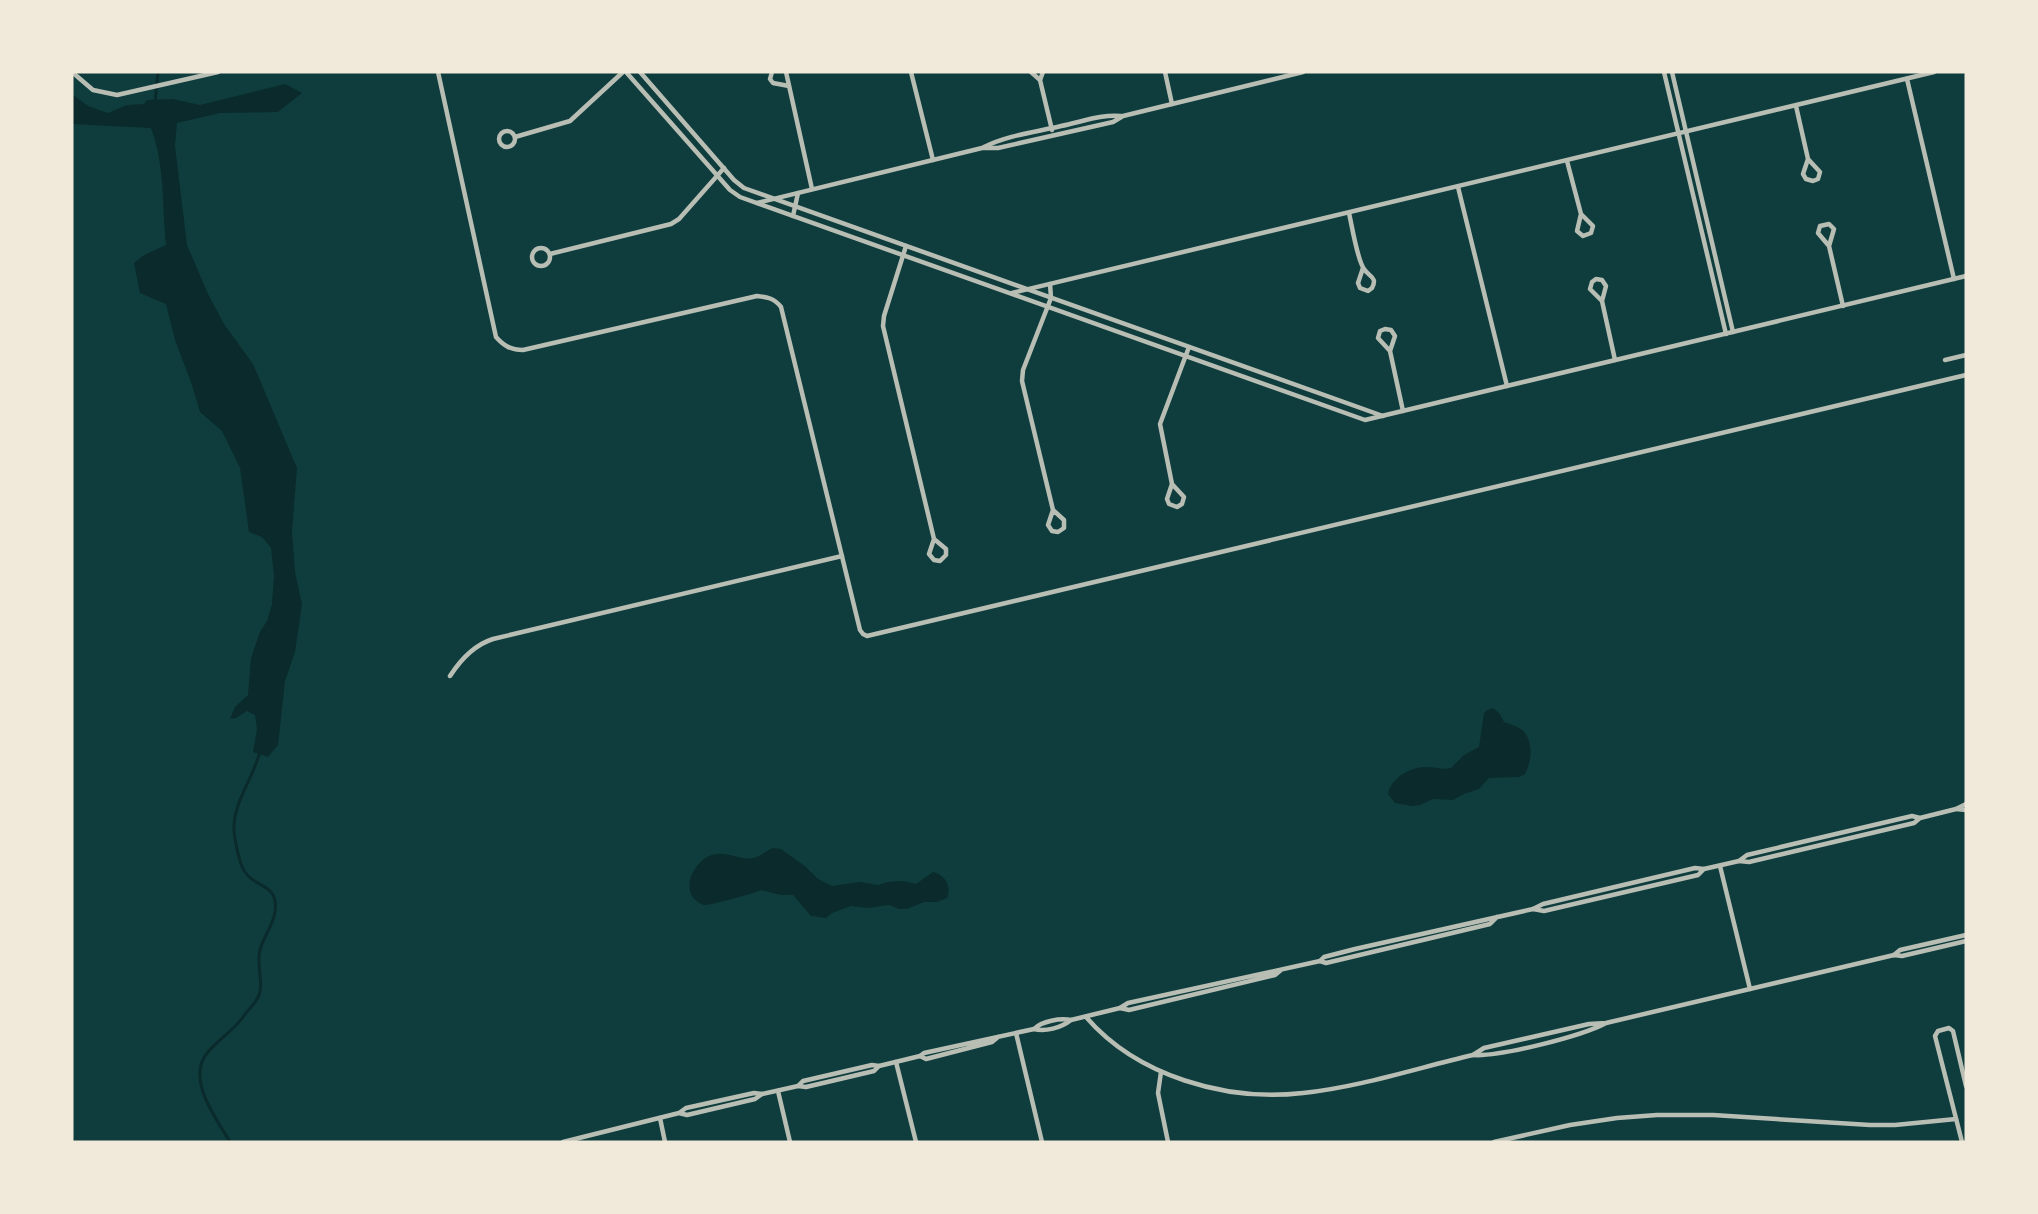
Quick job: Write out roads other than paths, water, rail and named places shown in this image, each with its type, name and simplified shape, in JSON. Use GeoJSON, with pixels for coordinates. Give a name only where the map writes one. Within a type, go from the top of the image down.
{"type":"FeatureCollection","features":[{"type":"Feature","properties":{"kind":"street"},"geometry":{"type":"LineString","coordinates":[[72,72],[86,86],[102,93],[117,95],[218,72]]}},
{"type":"Feature","properties":{"kind":"street"},"geometry":{"type":"LineString","coordinates":[[438,72],[496,337],[508,348],[524,350],[757,296],[771,298],[781,307],[860,630],[863,634],[874,636],[1966,375]]}},
{"type":"Feature","properties":{"kind":"street"},"geometry":{"type":"LineString","coordinates":[[515,137],[570,121],[624,72],[735,194],[1365,420],[1966,276]]}},
{"type":"Feature","properties":{"kind":"street"},"geometry":{"type":"LineString","coordinates":[[640,72],[744,188],[1383,416]]}},
{"type":"Feature","properties":{"kind":"street"},"geometry":{"type":"LineString","coordinates":[[772,72],[770,79],[773,83],[789,86]]}},
{"type":"Feature","properties":{"kind":"street"},"geometry":{"type":"LineString","coordinates":[[786,72],[812,189]]}},
{"type":"Feature","properties":{"kind":"street"},"geometry":{"type":"LineString","coordinates":[[912,72],[933,160]]}},
{"type":"Feature","properties":{"kind":"street"},"geometry":{"type":"LineString","coordinates":[[1031,72],[1040,80],[1053,135]]}},
{"type":"Feature","properties":{"kind":"street"},"geometry":{"type":"LineString","coordinates":[[1040,80],[1043,72]]}},
{"type":"Feature","properties":{"kind":"street"},"geometry":{"type":"LineString","coordinates":[[1165,72],[1172,104]]}},
{"type":"Feature","properties":{"kind":"street"},"geometry":{"type":"LineString","coordinates":[[982,148],[998,148],[1113,122],[1123,116],[1303,72]]}},
{"type":"Feature","properties":{"kind":"street"},"geometry":{"type":"LineString","coordinates":[[1664,72],[1726,334]]}},
{"type":"Feature","properties":{"kind":"street"},"geometry":{"type":"LineString","coordinates":[[1672,72],[1733,332]]}},
{"type":"Feature","properties":{"kind":"street"},"geometry":{"type":"LineString","coordinates":[[1010,293],[1679,135],[1934,72]]}},
{"type":"Feature","properties":{"kind":"street"},"geometry":{"type":"LineString","coordinates":[[1906,79],[1954,279]]}},
{"type":"Feature","properties":{"kind":"street"},"geometry":{"type":"LineString","coordinates":[[1796,106],[1808,159],[1820,172],[1818,179],[1813,182],[1806,179],[1803,174],[1808,159]]}},
{"type":"Feature","properties":{"kind":"street"},"geometry":{"type":"LineString","coordinates":[[757,203],[982,148],[996,141],[1111,115],[1123,116]]}},
{"type":"Feature","properties":{"kind":"street"},"geometry":{"type":"LineString","coordinates":[[1567,160],[1581,214],[1577,229],[1581,235],[1587,236],[1592,233],[1593,226],[1581,214]]}},
{"type":"Feature","properties":{"kind":"street"},"geometry":{"type":"LineString","coordinates":[[550,254],[671,224],[679,219],[724,168]]}},
{"type":"Feature","properties":{"kind":"street"},"geometry":{"type":"LineString","coordinates":[[1458,187],[1507,386]]}},
{"type":"Feature","properties":{"kind":"street"},"geometry":{"type":"LineString","coordinates":[[793,216],[798,193]]}},
{"type":"Feature","properties":{"kind":"street"},"geometry":{"type":"LineString","coordinates":[[1349,213],[1363,268],[1374,281],[1372,288],[1368,291],[1360,288],[1358,283],[1363,268]]}},
{"type":"Feature","properties":{"kind":"street"},"geometry":{"type":"LineString","coordinates":[[836,231],[839,222]]}},
{"type":"Feature","properties":{"kind":"street"},"geometry":{"type":"LineString","coordinates":[[1830,246],[1818,234],[1820,226],[1825,224],[1834,229],[1830,246],[1844,306]]}},
{"type":"Feature","properties":{"kind":"street"},"geometry":{"type":"LineString","coordinates":[[906,246],[884,316],[883,326],[934,539],[929,554],[932,559],[938,561],[944,558],[946,551],[934,539]]}},
{"type":"Feature","properties":{"kind":"street"},"geometry":{"type":"LineString","coordinates":[[1602,301],[1590,289],[1592,282],[1596,279],[1602,280],[1606,286],[1602,301],[1615,360]]}},
{"type":"Feature","properties":{"kind":"street"},"geometry":{"type":"LineString","coordinates":[[1050,284],[1051,298],[1023,370],[1022,381],[1053,510],[1049,527],[1052,531],[1058,532],[1064,528],[1064,520],[1053,510]]}},
{"type":"Feature","properties":{"kind":"street"},"geometry":{"type":"LineString","coordinates":[[1390,351],[1395,336],[1391,330],[1385,328],[1379,333],[1378,338],[1390,351],[1403,411]]}},
{"type":"Feature","properties":{"kind":"street"},"geometry":{"type":"LineString","coordinates":[[1172,484],[1184,497],[1182,504],[1177,507],[1171,506],[1167,499],[1172,484],[1160,424],[1189,347]]}},
{"type":"Feature","properties":{"kind":"street"},"geometry":{"type":"LineString","coordinates":[[1945,360],[1966,355]]}},
{"type":"Feature","properties":{"kind":"street"},"geometry":{"type":"LineString","coordinates":[[450,676],[471,650],[484,642],[842,556]]}},
{"type":"Feature","properties":{"kind":"street"},"geometry":{"type":"LineString","coordinates":[[563,1142],[679,1113],[687,1115],[755,1099],[762,1094],[798,1086],[803,1081],[872,1065],[879,1066],[896,1062],[992,1036],[998,1037],[1034,1029],[1038,1025],[1063,1019],[1071,1020],[1120,1008],[1129,1010],[1182,994],[1275,975],[1281,970],[1320,961],[1324,957],[1488,917],[1533,909],[1543,904],[1695,868],[1720,866],[1739,861],[1747,855],[1912,816],[1920,818],[1956,809],[1966,804]]}},
{"type":"Feature","properties":{"kind":"street"},"geometry":{"type":"LineString","coordinates":[[1956,809],[1966,810]]}},
{"type":"Feature","properties":{"kind":"street"},"geometry":{"type":"LineString","coordinates":[[1720,866],[1750,989]]}},
{"type":"Feature","properties":{"kind":"street"},"geometry":{"type":"LineString","coordinates":[[1533,909],[1544,911],[1623,893],[1698,875],[1704,869]]}},
{"type":"Feature","properties":{"kind":"street"},"geometry":{"type":"LineString","coordinates":[[1621,886],[1623,893]]}},
{"type":"Feature","properties":{"kind":"street"},"geometry":{"type":"LineString","coordinates":[[1320,961],[1326,963],[1490,924],[1497,917]]}},
{"type":"Feature","properties":{"kind":"street"},"geometry":{"type":"LineString","coordinates":[[1473,1055],[1484,1048],[1589,1024],[1606,1023],[1894,955],[1902,956],[1955,941],[1966,935]]}},
{"type":"Feature","properties":{"kind":"street"},"geometry":{"type":"LineString","coordinates":[[1955,941],[1966,941]]}},
{"type":"Feature","properties":{"kind":"street"},"geometry":{"type":"LineString","coordinates":[[1386,942],[1388,948]]}},
{"type":"Feature","properties":{"kind":"street"},"geometry":{"type":"LineString","coordinates":[[1086,1017],[1111,1042],[1161,1072],[1229,1091],[1278,1094],[1301,1094],[1342,1087],[1473,1055],[1487,1056],[1591,1031],[1606,1023]]}},
{"type":"Feature","properties":{"kind":"street"},"geometry":{"type":"LineString","coordinates":[[1962,1142],[1935,1036],[1938,1031],[1948,1028],[1953,1032],[1966,1083]]}},
{"type":"Feature","properties":{"kind":"street"},"geometry":{"type":"LineString","coordinates":[[1016,1032],[1042,1142]]}},
{"type":"Feature","properties":{"kind":"street"},"geometry":{"type":"LineString","coordinates":[[1530,1038],[1532,1045]]}},
{"type":"Feature","properties":{"kind":"street"},"geometry":{"type":"LineString","coordinates":[[896,1062],[916,1142]]}},
{"type":"Feature","properties":{"kind":"street"},"geometry":{"type":"LineString","coordinates":[[1161,1072],[1158,1093],[1168,1142]]}},
{"type":"Feature","properties":{"kind":"street"},"geometry":{"type":"LineString","coordinates":[[778,1091],[790,1142]]}},
{"type":"Feature","properties":{"kind":"street"},"geometry":{"type":"LineString","coordinates":[[1494,1142],[1570,1125],[1617,1118],[1666,1115],[1713,1115],[1878,1125],[1956,1119]]}},
{"type":"Feature","properties":{"kind":"street"},"geometry":{"type":"LineString","coordinates":[[660,1118],[665,1142]]}},
{"type":"Feature","properties":{"kind":"water"},"geometry":{"type":"Polygon","coordinates":[[[285,84],[302,93],[278,112],[220,113],[177,123],[175,146],[187,245],[224,324],[253,364],[297,468],[292,531],[295,572],[302,604],[295,652],[285,681],[278,745],[268,757],[253,752],[257,729],[255,715],[247,711],[230,719],[235,707],[248,695],[251,658],[272,604],[274,576],[271,548],[262,537],[249,532],[240,468],[222,431],[200,412],[175,340],[166,304],[140,293],[134,263],[144,255],[166,245],[161,171],[156,142],[151,128],[72,124],[72,94],[88,106],[108,113],[127,105],[144,104],[147,100],[173,99],[200,105],[285,84]]]}},
{"type":"Feature","properties":{"kind":"water"},"geometry":{"type":"Polygon","coordinates":[[[1493,708],[1504,722],[1521,729],[1528,739],[1530,757],[1525,774],[1519,777],[1489,778],[1479,789],[1453,800],[1433,799],[1412,806],[1395,803],[1388,794],[1393,783],[1402,774],[1420,768],[1451,768],[1464,755],[1479,747],[1484,713],[1493,708]]]}},
{"type":"Feature","properties":{"kind":"water"},"geometry":{"type":"Polygon","coordinates":[[[773,848],[781,849],[818,879],[832,886],[860,882],[878,885],[903,881],[916,884],[933,872],[941,876],[948,885],[947,898],[937,902],[924,902],[907,909],[889,905],[867,908],[851,906],[832,913],[826,918],[811,916],[793,895],[781,895],[761,890],[704,905],[696,901],[692,895],[690,882],[692,875],[707,857],[725,854],[753,858],[773,848]]]}},
{"type":"Feature","properties":{"kind":"waterway"},"geometry":{"type":"LineString","coordinates":[[155,103],[158,72]]}},
{"type":"Feature","properties":{"kind":"waterway"},"geometry":{"type":"LineString","coordinates":[[230,1142],[205,1098],[200,1074],[202,1062],[208,1052],[239,1022],[258,998],[261,985],[260,950],[275,912],[274,896],[245,872],[234,832],[236,811],[260,751]]}}]}
